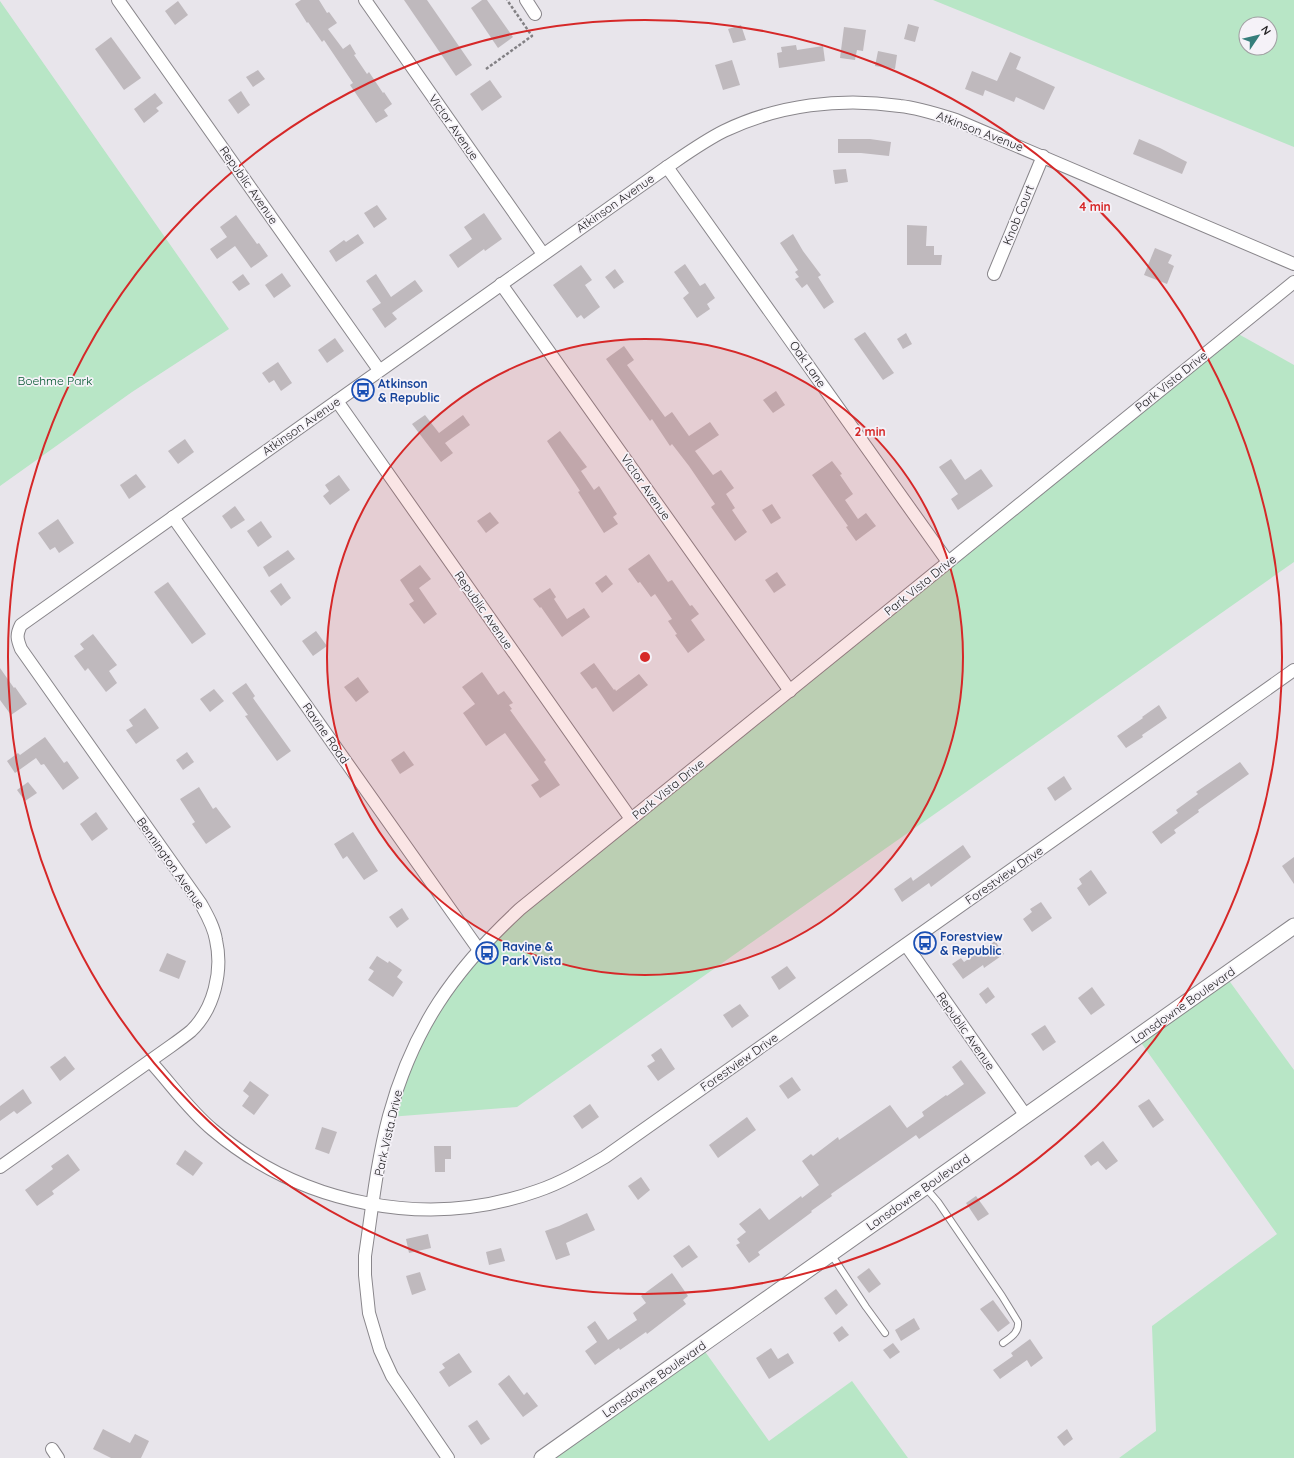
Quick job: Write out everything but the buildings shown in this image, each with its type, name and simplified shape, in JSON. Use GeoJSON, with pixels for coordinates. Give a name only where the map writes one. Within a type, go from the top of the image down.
{"type":"FeatureCollection","features":[{"type":"Feature","properties":{"kind":"street","name":"Republic Avenue"},"geometry":{"type":"LineString","coordinates":[[118,0],[379,370]]}},
{"type":"Feature","properties":{"kind":"street","name":"Victor Avenue"},"geometry":{"type":"LineString","coordinates":[[365,0],[543,254]]}},
{"type":"Feature","properties":{"kind":"street"},"geometry":{"type":"LineString","coordinates":[[526,0],[535,14]]}},
{"type":"Feature","properties":{"kind":"street","name":"Atkinson Avenue"},"geometry":{"type":"LineString","coordinates":[[17,633],[21,625],[26,620],[699,145],[725,131],[777,112],[806,106],[840,103],[874,103],[928,111],[956,120],[1043,156],[1294,264]]}},
{"type":"Feature","properties":{"kind":"street","name":"Knob Court"},"geometry":{"type":"LineString","coordinates":[[994,274],[1043,156]]}},
{"type":"Feature","properties":{"kind":"street","name":"Oak Lane"},"geometry":{"type":"LineString","coordinates":[[667,167],[948,562]]}},
{"type":"Feature","properties":{"kind":"street","name":"Park Vista Drive"},"geometry":{"type":"LineString","coordinates":[[448,1458],[392,1376],[380,1350],[369,1313],[365,1275],[365,1256],[389,1117],[398,1088],[409,1057],[423,1029],[439,1001],[459,973],[495,932],[520,909],[1294,282]]}},
{"type":"Feature","properties":{"kind":"street","name":"Victor Avenue"},"geometry":{"type":"LineString","coordinates":[[501,284],[790,691]]}},
{"type":"Feature","properties":{"kind":"street","name":"Republic Avenue"},"geometry":{"type":"LineString","coordinates":[[337,401],[631,819]]}},
{"type":"Feature","properties":{"kind":"street","name":"Ravine Road"},"geometry":{"type":"LineString","coordinates":[[173,517],[478,950]]}},
{"type":"Feature","properties":{"kind":"street","name":"Bennington Avenue"},"geometry":{"type":"LineString","coordinates":[[0,1167],[150,1061],[191,1030],[206,1009],[213,994],[219,969],[216,939],[210,920],[201,904],[20,649],[17,633]]}},
{"type":"Feature","properties":{"kind":"street","name":"Forestview Drive"},"geometry":{"type":"LineString","coordinates":[[150,1061],[194,1112],[213,1130],[251,1158],[296,1182],[321,1192],[373,1204],[409,1209],[440,1210],[488,1204],[538,1191],[575,1175],[605,1157],[1294,670]]}},
{"type":"Feature","properties":{"kind":"street","name":"Lansdowne Boulevard"},"geometry":{"type":"LineString","coordinates":[[542,1458],[1294,926]]}},
{"type":"Feature","properties":{"kind":"street","name":"Republic Avenue"},"geometry":{"type":"LineString","coordinates":[[906,944],[1026,1116]]}},
{"type":"Feature","properties":{"kind":"lane"},"geometry":{"type":"LineString","coordinates":[[925,1187],[938,1202],[1018,1322],[1019,1327],[1017,1332],[1003,1343]]}},
{"type":"Feature","properties":{"kind":"lane"},"geometry":{"type":"LineString","coordinates":[[831,1254],[885,1333]]}},
{"type":"Feature","properties":{"kind":"path"},"geometry":{"type":"LineString","coordinates":[[486,69],[532,36],[507,0]]}},
{"type":"Feature","properties":{"kind":"green space"},"geometry":{"type":"Polygon","coordinates":[[[933,0],[1294,0],[1294,147],[933,0]]]}},
{"type":"Feature","properties":{"kind":"green space","name":"Boehme Park"},"geometry":{"type":"Polygon","coordinates":[[[0,1],[229,329],[132,392],[0,486],[0,1]]]}},
{"type":"Feature","properties":{"kind":"green space"},"geometry":{"type":"Polygon","coordinates":[[[1233,331],[1294,365],[1294,562],[517,1107],[389,1117],[423,1029],[495,932],[1233,331]]]}},
{"type":"Feature","properties":{"kind":"green space"},"geometry":{"type":"Polygon","coordinates":[[[1225,975],[1294,1070],[1294,1458],[1119,1458],[1156,1431],[1152,1326],[1277,1234],[1137,1037],[1225,975]]]}},
{"type":"Feature","properties":{"kind":"green space"},"geometry":{"type":"Polygon","coordinates":[[[701,1346],[769,1441],[852,1381],[908,1458],[542,1458],[701,1346]]]}},
{"type":"Feature","properties":{"kind":"place","name":"Atkinson & Republic"},"geometry":{"type":"Point","coordinates":[363,390]}},
{"type":"Feature","properties":{"kind":"place","name":"Forestview & Republic"},"geometry":{"type":"Point","coordinates":[925,943]}},
{"type":"Feature","properties":{"kind":"place","name":"Ravine & Park Vista"},"geometry":{"type":"Point","coordinates":[487,953]}}]}
